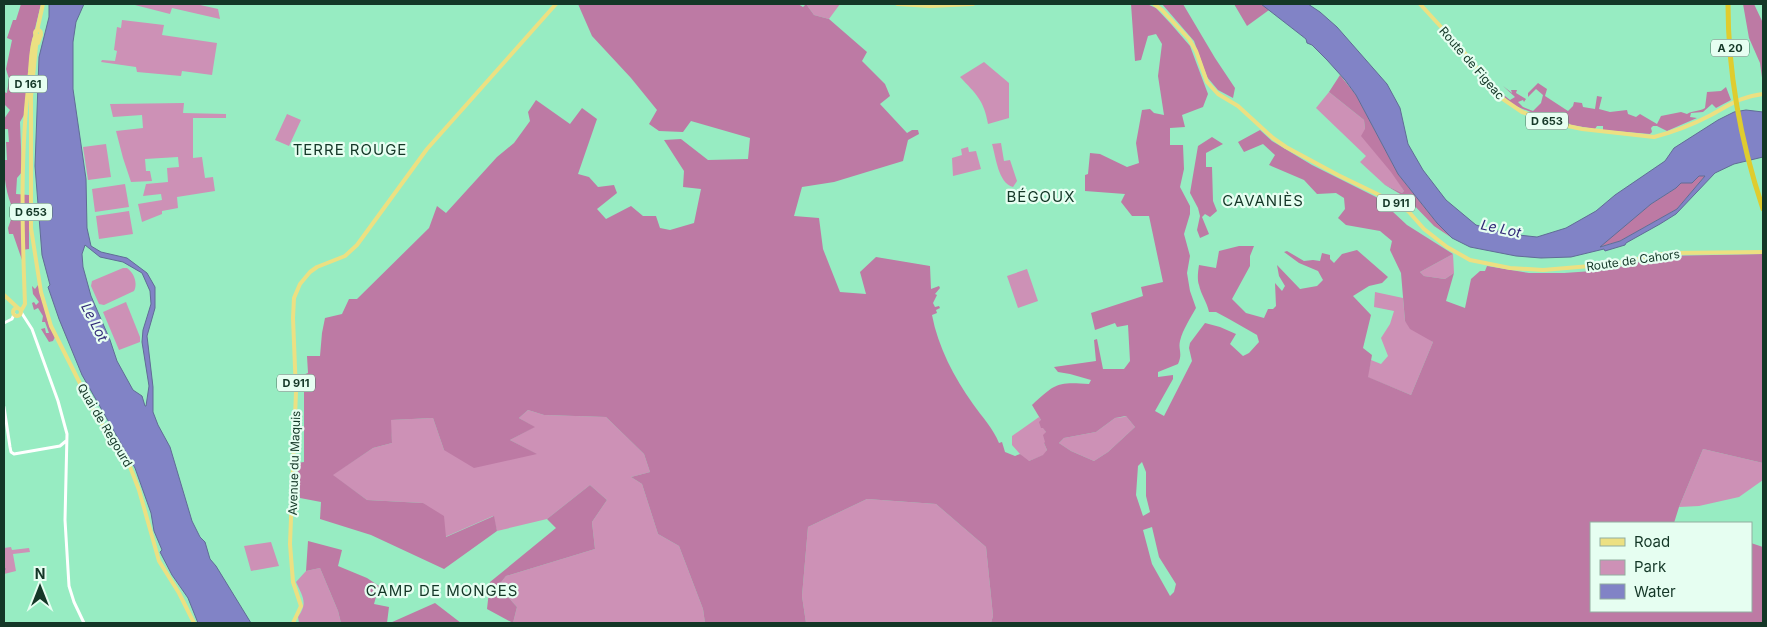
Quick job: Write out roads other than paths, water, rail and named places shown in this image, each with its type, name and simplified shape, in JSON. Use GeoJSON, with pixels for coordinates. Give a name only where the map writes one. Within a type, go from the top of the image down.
{"type":"FeatureCollection","features":[{"type":"Feature","properties":{"kind":"highway","name":"A 20"},"geometry":{"type":"LineString","coordinates":[[1730,4],[1736,92],[1750,167],[1763,209]]}},
{"type":"Feature","properties":{"kind":"highway","name":"A 20"},"geometry":{"type":"LineString","coordinates":[[1736,92],[1763,200]]}},
{"type":"Feature","properties":{"kind":"main road","name":"D 653"},"geometry":{"type":"LineString","coordinates":[[38,33],[43,4]]}},
{"type":"Feature","properties":{"kind":"main road","name":"Avenue du Maquis"},"geometry":{"type":"LineString","coordinates":[[292,623],[300,612],[301,603],[293,578],[290,544],[296,392],[294,298],[300,284],[310,272],[350,252],[357,245],[427,148],[556,4]]}},
{"type":"Feature","properties":{"kind":"main road"},"geometry":{"type":"LineString","coordinates":[[897,4],[930,6],[973,4]]}},
{"type":"Feature","properties":{"kind":"main road","name":"Route de Cahors"},"geometry":{"type":"LineString","coordinates":[[1154,4],[1189,39],[1196,51],[1209,85],[1218,94],[1236,104],[1286,147],[1398,204],[1409,212],[1431,235],[1447,247],[1479,263],[1529,270],[1562,269],[1614,264],[1671,253],[1763,252]]}},
{"type":"Feature","properties":{"kind":"main road","name":"Route de Figeac"},"geometry":{"type":"LineString","coordinates":[[1420,4],[1464,52],[1500,97],[1522,112],[1550,122],[1582,129],[1654,137],[1703,119],[1737,100],[1762,94]]}},
{"type":"Feature","properties":{"kind":"main road","name":"Quai de Regourd"},"geometry":{"type":"LineString","coordinates":[[38,33],[31,97],[30,194],[33,246],[44,308],[51,326],[96,415],[120,448],[132,469],[160,564],[179,593],[194,623]]}},
{"type":"Feature","properties":{"kind":"main road","name":"D 161"},"geometry":{"type":"LineString","coordinates":[[17,311],[25,304],[23,186],[25,128],[34,38],[38,33]]}},
{"type":"Feature","properties":{"kind":"main road"},"geometry":{"type":"LineString","coordinates":[[4,295],[32,329],[62,415],[67,440],[65,531],[69,586],[84,623]]}},
{"type":"Feature","properties":{"kind":"main road"},"geometry":{"type":"LineString","coordinates":[[4,323],[12,319],[17,311]]}},
{"type":"Feature","properties":{"kind":"main road"},"geometry":{"type":"LineString","coordinates":[[4,407],[11,452],[18,454],[60,446],[67,440]]}},
{"type":"Feature","properties":{"kind":"main road"},"geometry":{"type":"LineString","coordinates":[[60,446],[64,447],[67,453]]}},
{"type":"Feature","properties":{"kind":"water","name":"Le Lot"},"geometry":{"type":"Polygon","coordinates":[[[49,4],[84,4],[76,22],[73,42],[73,89],[86,179],[87,228],[91,246],[101,252],[127,258],[147,273],[155,287],[155,308],[147,336],[153,387],[153,412],[170,447],[192,521],[200,537],[205,542],[210,559],[251,623],[198,623],[188,598],[172,575],[160,552],[162,550],[154,531],[151,513],[135,468],[82,375],[48,287],[50,285],[42,255],[35,166],[39,57],[49,17],[49,4]],[[85,245],[82,254],[83,267],[91,296],[117,361],[133,390],[142,396],[146,406],[149,386],[142,342],[143,330],[151,304],[150,291],[142,273],[123,262],[100,257],[85,245]]]}},
{"type":"Feature","properties":{"kind":"water"},"geometry":{"type":"Polygon","coordinates":[[[1261,4],[1308,4],[1337,27],[1387,84],[1400,108],[1408,144],[1423,170],[1446,200],[1476,225],[1509,234],[1537,237],[1566,228],[1596,211],[1615,195],[1665,161],[1674,148],[1734,112],[1746,110],[1763,112],[1763,157],[1734,164],[1715,173],[1676,214],[1625,245],[1605,251],[1604,249],[1571,257],[1541,258],[1516,256],[1470,247],[1452,238],[1437,223],[1398,174],[1356,95],[1327,60],[1312,45],[1307,43],[1306,39],[1261,4]],[[1699,176],[1692,183],[1681,183],[1651,204],[1600,247],[1620,241],[1677,209],[1705,176],[1699,176]]]}},
{"type":"Feature","properties":{"kind":"district","name":"TERRE ROUGE"},"geometry":{"type":"Point","coordinates":[350,149]}},
{"type":"Feature","properties":{"kind":"district","name":"BÉGOUX"},"geometry":{"type":"Point","coordinates":[1041,196]}},
{"type":"Feature","properties":{"kind":"district","name":"CAVANIÈS"},"geometry":{"type":"Point","coordinates":[1263,200]}},
{"type":"Feature","properties":{"kind":"district","name":"CAMP DE MONGES"},"geometry":{"type":"Point","coordinates":[442,590]}}]}
